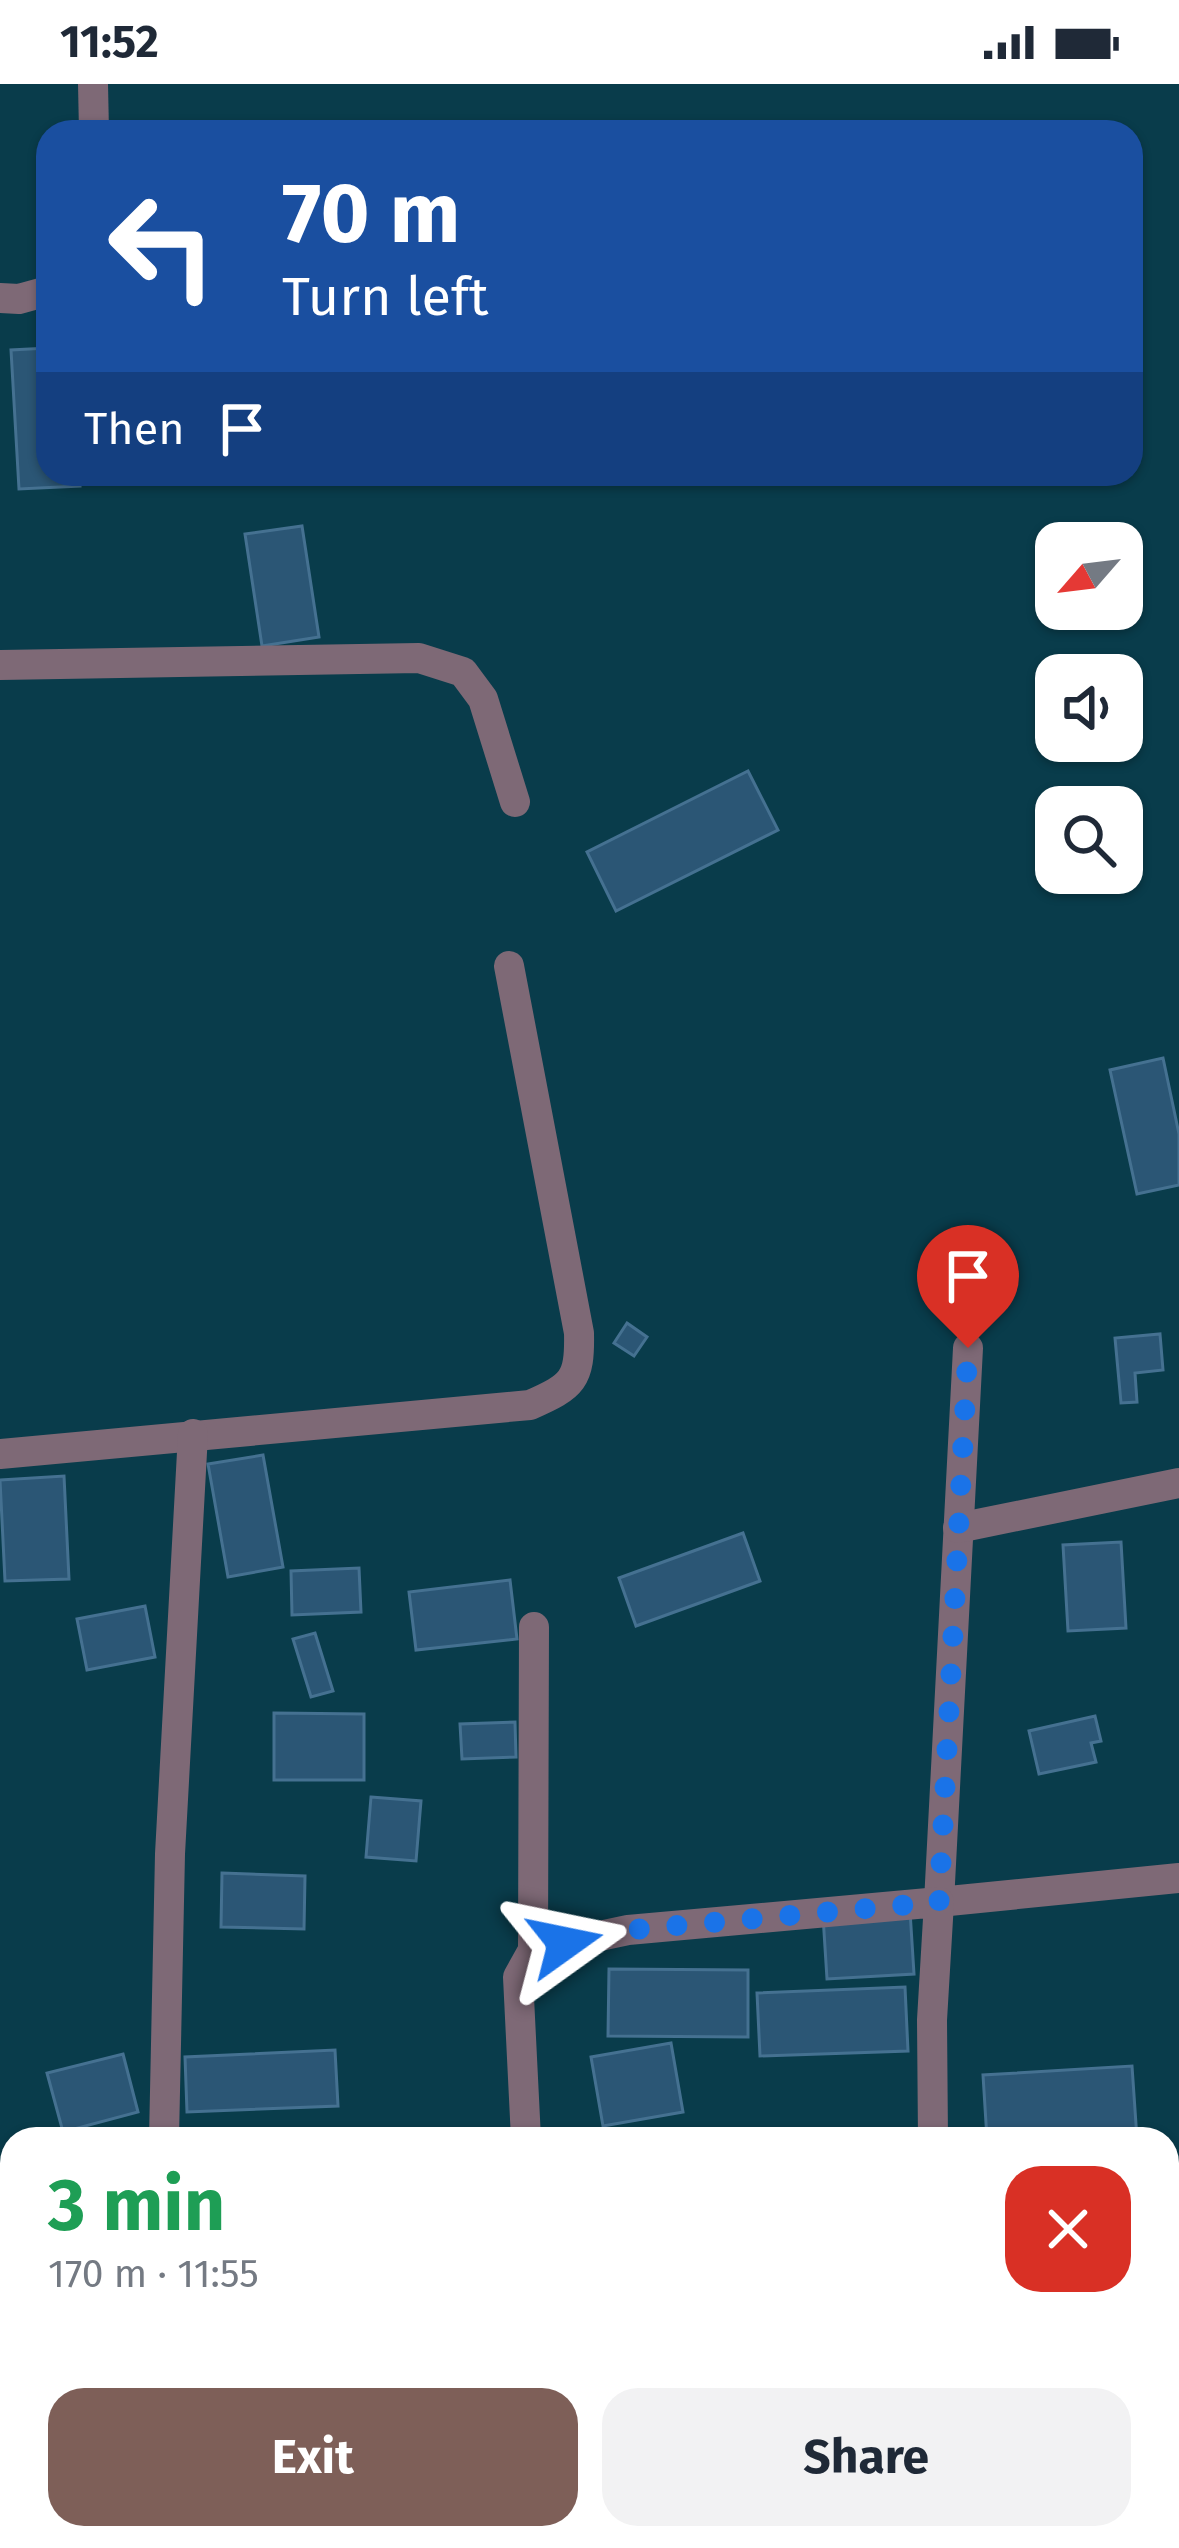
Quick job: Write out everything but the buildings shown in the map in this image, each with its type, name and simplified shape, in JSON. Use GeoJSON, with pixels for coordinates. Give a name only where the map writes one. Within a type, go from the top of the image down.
{"type":"FeatureCollection","features":[{"type":"Feature","properties":{"kind":"street"},"geometry":{"type":"LineString","coordinates":[[93,84],[94,120]]}},
{"type":"Feature","properties":{"kind":"street"},"geometry":{"type":"LineString","coordinates":[[0,298],[36,294]]}},
{"type":"Feature","properties":{"kind":"street"},"geometry":{"type":"LineString","coordinates":[[0,665],[419,658],[463,672],[483,699],[515,802]]}},
{"type":"Feature","properties":{"kind":"street"},"geometry":{"type":"LineString","coordinates":[[0,1454],[530,1405],[564,1390],[580,1368],[580,1333],[509,966]]}},
{"type":"Feature","properties":{"kind":"street"},"geometry":{"type":"LineString","coordinates":[[933,2127],[932,2020],[968,1348]]}},
{"type":"Feature","properties":{"kind":"street"},"geometry":{"type":"LineString","coordinates":[[164,2127],[170,1854],[193,1434]]}},
{"type":"Feature","properties":{"kind":"street"},"geometry":{"type":"LineString","coordinates":[[958,1528],[1179,1483]]}},
{"type":"Feature","properties":{"kind":"street"},"geometry":{"type":"LineString","coordinates":[[525,2127],[518,1977],[533,1950],[534,1627]]}},
{"type":"Feature","properties":{"kind":"street"},"geometry":{"type":"LineString","coordinates":[[533,1950],[628,1930],[1179,1878]]}},
{"type":"Feature","properties":{"kind":"route"},"geometry":{"type":"LineString","coordinates":[[565,1943],[628,1930],[939,1902],[968,1348]]}}]}
